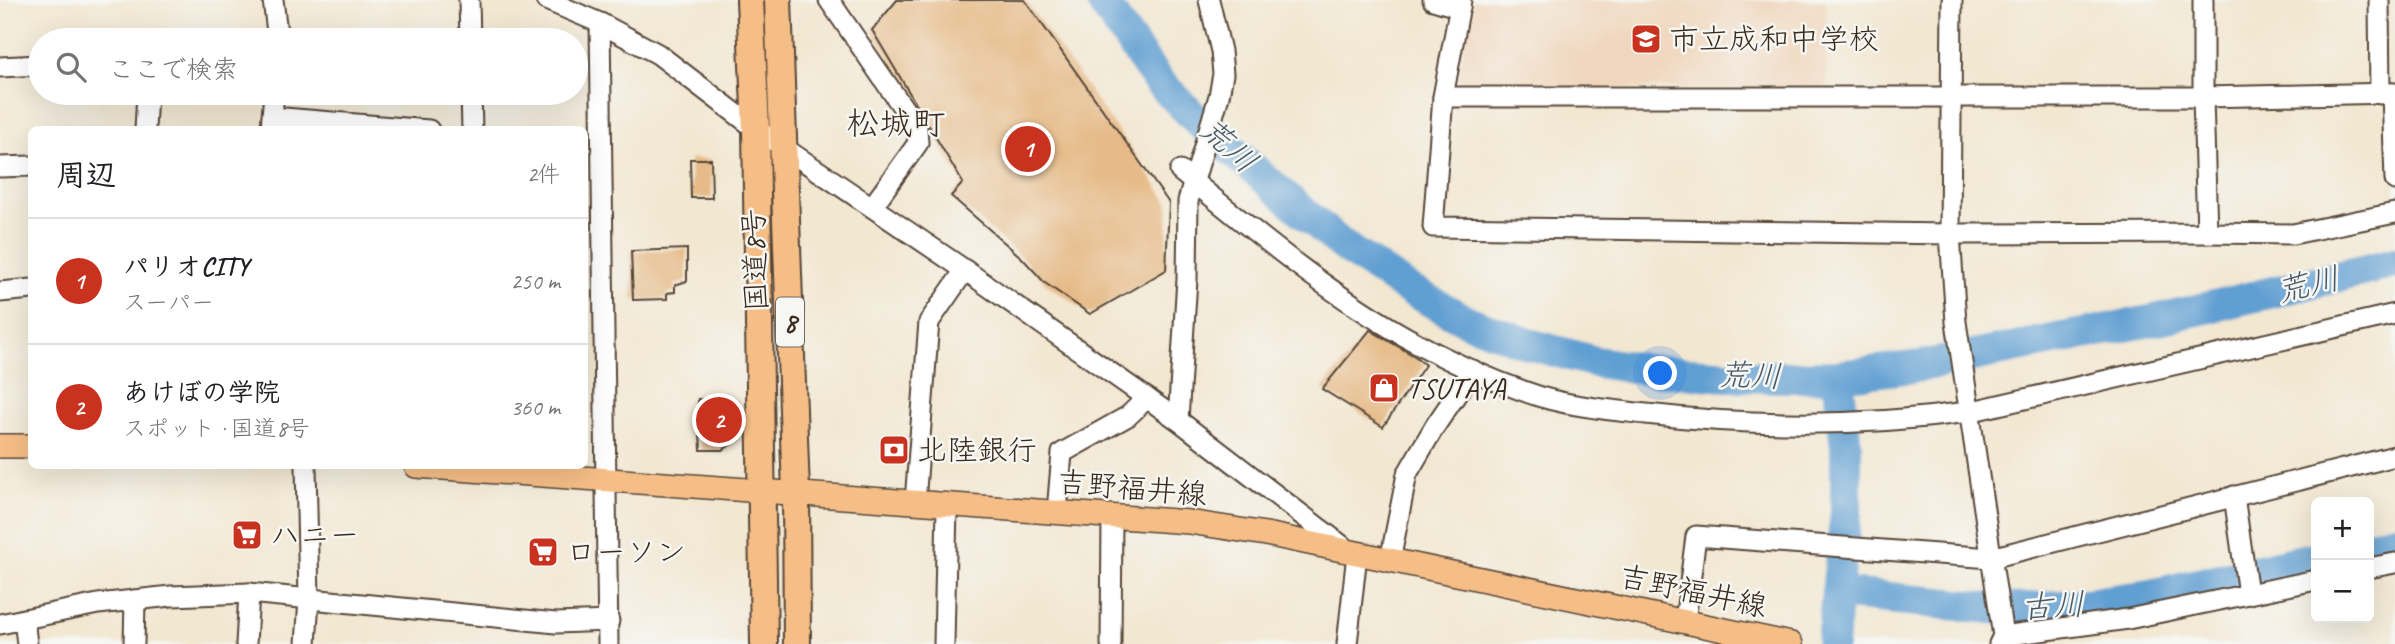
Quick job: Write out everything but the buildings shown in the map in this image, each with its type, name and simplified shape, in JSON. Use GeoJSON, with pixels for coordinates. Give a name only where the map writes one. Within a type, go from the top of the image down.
{"type":"FeatureCollection","features":[{"type":"Feature","properties":{"kind":"highway","name":"国道8号"},"geometry":{"type":"LineString","coordinates":[[750,0],[756,129],[764,644]]}},
{"type":"Feature","properties":{"kind":"highway","name":"国道8号"},"geometry":{"type":"LineString","coordinates":[[778,0],[796,492],[797,644]]}},
{"type":"Feature","properties":{"kind":"main road"},"geometry":{"type":"LineString","coordinates":[[0,446],[28,446]]}},
{"type":"Feature","properties":{"kind":"main road","name":"吉野福井線"},"geometry":{"type":"LineString","coordinates":[[489,469],[1189,522],[1266,534],[1791,644]]}},
{"type":"Feature","properties":{"kind":"street"},"geometry":{"type":"LineString","coordinates":[[273,0],[276,28]]}},
{"type":"Feature","properties":{"kind":"street"},"geometry":{"type":"LineString","coordinates":[[469,0],[470,28]]}},
{"type":"Feature","properties":{"kind":"street"},"geometry":{"type":"LineString","coordinates":[[547,0],[596,14],[658,54],[756,129],[965,270],[1178,420],[1354,554],[1348,644]]}},
{"type":"Feature","properties":{"kind":"street"},"geometry":{"type":"LineString","coordinates":[[829,0],[917,128],[918,143],[872,207]]}},
{"type":"Feature","properties":{"kind":"street"},"geometry":{"type":"LineString","coordinates":[[1178,420],[1190,176],[1219,96],[1223,74],[1221,51],[1209,0]]}},
{"type":"Feature","properties":{"kind":"street"},"geometry":{"type":"LineString","coordinates":[[1433,0],[1460,4],[1443,97],[1433,227],[1950,234],[2292,234],[2395,213]]}},
{"type":"Feature","properties":{"kind":"street"},"geometry":{"type":"LineString","coordinates":[[1952,0],[1950,234],[1956,322],[2001,634],[2128,619],[2246,582],[2311,580]]}},
{"type":"Feature","properties":{"kind":"street"},"geometry":{"type":"LineString","coordinates":[[2203,0],[2207,233]]}},
{"type":"Feature","properties":{"kind":"street"},"geometry":{"type":"LineString","coordinates":[[2379,0],[2395,180]]}},
{"type":"Feature","properties":{"kind":"street"},"geometry":{"type":"LineString","coordinates":[[596,14],[608,479],[608,644]]}},
{"type":"Feature","properties":{"kind":"street"},"geometry":{"type":"LineString","coordinates":[[0,67],[28,66]]}},
{"type":"Feature","properties":{"kind":"street"},"geometry":{"type":"LineString","coordinates":[[1443,97],[2203,97],[2389,93]]}},
{"type":"Feature","properties":{"kind":"street"},"geometry":{"type":"LineString","coordinates":[[145,126],[146,105]]}},
{"type":"Feature","properties":{"kind":"street"},"geometry":{"type":"LineString","coordinates":[[273,105],[271,123],[339,126]]}},
{"type":"Feature","properties":{"kind":"street"},"geometry":{"type":"LineString","coordinates":[[471,105],[471,126]]}},
{"type":"Feature","properties":{"kind":"street"},"geometry":{"type":"LineString","coordinates":[[0,167],[28,166]]}},
{"type":"Feature","properties":{"kind":"street"},"geometry":{"type":"LineString","coordinates":[[1190,176],[1344,299],[1406,337],[1473,370],[1543,397],[1576,405],[1688,419],[1818,424],[1908,421],[1968,412],[2395,314]]}},
{"type":"Feature","properties":{"kind":"street"},"geometry":{"type":"LineString","coordinates":[[915,502],[929,322],[965,270]]}},
{"type":"Feature","properties":{"kind":"street"},"geometry":{"type":"LineString","coordinates":[[0,292],[28,289]]}},
{"type":"Feature","properties":{"kind":"street"},"geometry":{"type":"LineString","coordinates":[[1390,561],[1407,474],[1473,370]]}},
{"type":"Feature","properties":{"kind":"street"},"geometry":{"type":"LineString","coordinates":[[1057,512],[1062,453],[1128,416],[1147,398]]}},
{"type":"Feature","properties":{"kind":"street"},"geometry":{"type":"LineString","coordinates":[[1685,621],[1696,536],[1991,558],[2395,456]]}},
{"type":"Feature","properties":{"kind":"street"},"geometry":{"type":"LineString","coordinates":[[306,469],[309,599],[306,644]]}},
{"type":"Feature","properties":{"kind":"street"},"geometry":{"type":"LineString","coordinates":[[2234,496],[2246,582]]}},
{"type":"Feature","properties":{"kind":"street"},"geometry":{"type":"LineString","coordinates":[[944,644],[947,505]]}},
{"type":"Feature","properties":{"kind":"street"},"geometry":{"type":"LineString","coordinates":[[1111,644],[1112,516]]}},
{"type":"Feature","properties":{"kind":"street"},"geometry":{"type":"LineString","coordinates":[[2374,567],[2395,563]]}},
{"type":"Feature","properties":{"kind":"street"},"geometry":{"type":"LineString","coordinates":[[0,624],[98,604],[171,596],[250,593],[556,623],[609,621]]}},
{"type":"Feature","properties":{"kind":"street"},"geometry":{"type":"LineString","coordinates":[[246,644],[250,593]]}},
{"type":"Feature","properties":{"kind":"street"},"geometry":{"type":"LineString","coordinates":[[134,644],[135,600]]}},
{"type":"Feature","properties":{"kind":"street"},"geometry":{"type":"LineString","coordinates":[[24,619],[27,644]]}},
{"type":"Feature","properties":{"kind":"shaded area","name":"市立成和中学校"},"geometry":{"type":"Polygon","coordinates":[[[1474,0],[1826,0],[1826,88],[1464,88],[1458,77],[1474,0]]]}},
{"type":"Feature","properties":{"kind":"waterway","name":"荒川"},"geometry":{"type":"LineString","coordinates":[[1101,0],[1158,81],[1200,123],[1343,246],[1408,289],[1467,321],[1529,344],[1596,362],[1650,370],[1728,376],[1793,377],[1838,376],[1921,366],[2155,320],[2395,263]]}},
{"type":"Feature","properties":{"kind":"waterway"},"geometry":{"type":"LineString","coordinates":[[1837,593],[1846,512],[1846,447],[1838,376]]}},
{"type":"Feature","properties":{"kind":"waterway","name":"古川"},"geometry":{"type":"LineString","coordinates":[[2374,544],[2395,539]]}},
{"type":"Feature","properties":{"kind":"waterway","name":"古川"},"geometry":{"type":"LineString","coordinates":[[1832,644],[1837,593],[2020,609],[2150,595],[2311,558]]}},
{"type":"Feature","properties":{"kind":"place","name":"市立成和中学校"},"geometry":{"type":"Point","coordinates":[1646,39]}},
{"type":"Feature","properties":{"kind":"place","name":"パリオCITY"},"geometry":{"type":"Point","coordinates":[1028,149]}},
{"type":"Feature","properties":{"kind":"place","name":"TSUTAYA"},"geometry":{"type":"Point","coordinates":[1384,388]}},
{"type":"Feature","properties":{"kind":"place","name":"あけぼの学院"},"geometry":{"type":"Point","coordinates":[719,420]}},
{"type":"Feature","properties":{"kind":"place","name":"北陸銀行"},"geometry":{"type":"Point","coordinates":[894,450]}},
{"type":"Feature","properties":{"kind":"place","name":"ハニー"},"geometry":{"type":"Point","coordinates":[247,535]}},
{"type":"Feature","properties":{"kind":"place","name":"ローソン"},"geometry":{"type":"Point","coordinates":[543,552]}},
{"type":"Feature","properties":{"kind":"district","name":"松城町"},"geometry":{"type":"Point","coordinates":[896,122]}}]}
